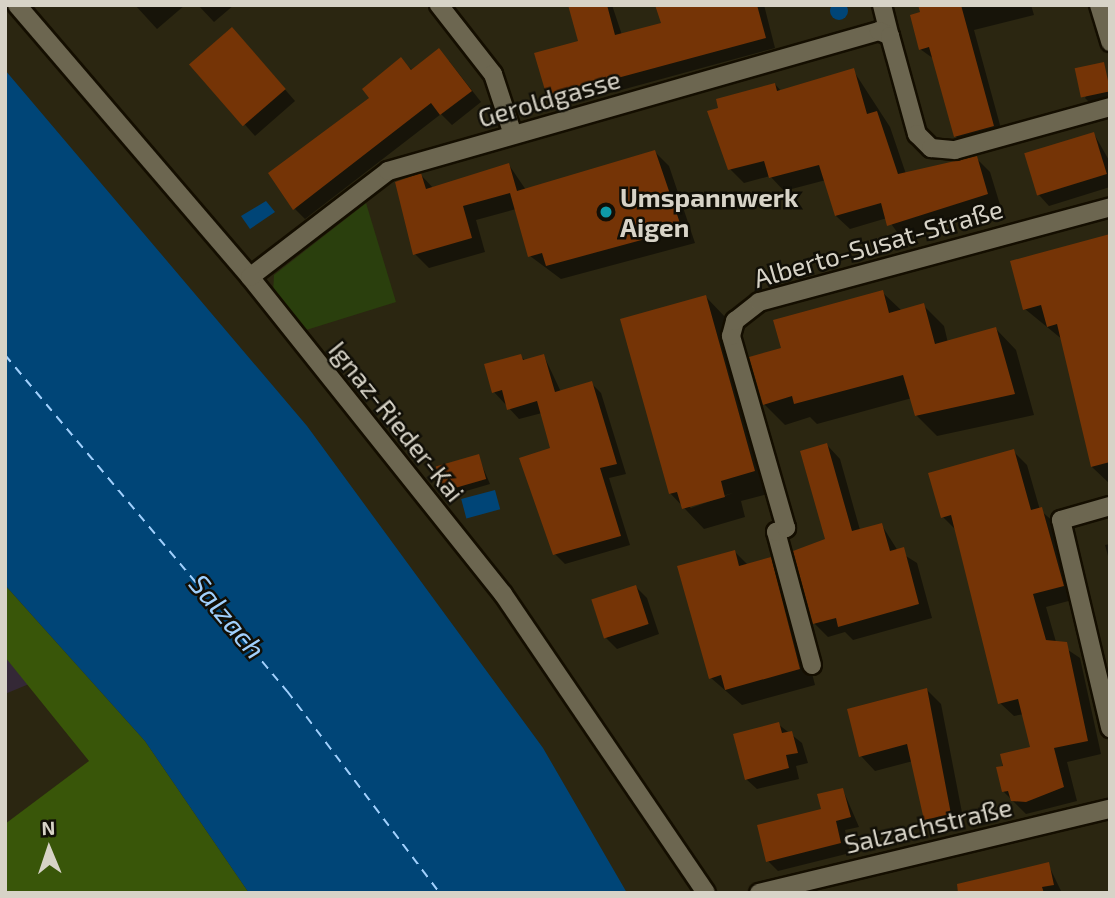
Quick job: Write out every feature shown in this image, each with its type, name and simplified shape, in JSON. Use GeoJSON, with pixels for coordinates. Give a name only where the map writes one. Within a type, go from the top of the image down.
{"type":"FeatureCollection","features":[{"type":"Feature","properties":{"kind":"street","name":"Ignaz-Rieder-Kai"},"geometry":{"type":"LineString","coordinates":[[17,5],[250,277],[503,594],[706,893]]}},
{"type":"Feature","properties":{"kind":"street"},"geometry":{"type":"LineString","coordinates":[[439,5],[493,74],[513,135]]}},
{"type":"Feature","properties":{"kind":"street"},"geometry":{"type":"LineString","coordinates":[[882,5],[917,134],[931,148],[955,150],[1110,107]]}},
{"type":"Feature","properties":{"kind":"street"},"geometry":{"type":"LineString","coordinates":[[1099,5],[1110,42]]}},
{"type":"Feature","properties":{"kind":"street","name":"Geroldgasse"},"geometry":{"type":"LineString","coordinates":[[250,277],[388,171],[879,31],[890,36]]}},
{"type":"Feature","properties":{"kind":"street","name":"Alberto-Susat-Straße"},"geometry":{"type":"LineString","coordinates":[[812,665],[776,532],[786,528],[731,336],[735,321],[759,302],[1110,206]]}},
{"type":"Feature","properties":{"kind":"street"},"geometry":{"type":"LineString","coordinates":[[1110,506],[1062,520],[1110,728]]}},
{"type":"Feature","properties":{"kind":"street","name":"Salzachstraße"},"geometry":{"type":"LineString","coordinates":[[759,893],[1110,809]]}},
{"type":"Feature","properties":{"kind":"shaded area"},"geometry":{"type":"Polygon","coordinates":[[[5,657],[29,684],[5,694],[5,657]]]}},
{"type":"Feature","properties":{"kind":"green space"},"geometry":{"type":"Polygon","coordinates":[[[366,203],[396,302],[303,331],[273,293],[274,275],[366,203]]]}},
{"type":"Feature","properties":{"kind":"green space"},"geometry":{"type":"Polygon","coordinates":[[[5,585],[145,741],[249,893],[5,893],[5,824],[89,761],[5,657],[5,585]]]}},
{"type":"Feature","properties":{"kind":"water"},"geometry":{"type":"Polygon","coordinates":[[[839,2],[845,5],[848,11],[845,17],[839,20],[833,17],[830,11],[833,5],[839,2]]]}},
{"type":"Feature","properties":{"kind":"water","name":"Salzach"},"geometry":{"type":"Polygon","coordinates":[[[5,70],[307,426],[543,748],[627,893],[249,893],[145,741],[5,585],[5,70]]]}},
{"type":"Feature","properties":{"kind":"water"},"geometry":{"type":"Polygon","coordinates":[[[266,201],[275,212],[250,229],[241,216],[266,201]]]}},
{"type":"Feature","properties":{"kind":"water"},"geometry":{"type":"Polygon","coordinates":[[[495,490],[500,509],[466,518],[461,499],[495,490]]]}},
{"type":"Feature","properties":{"kind":"building"},"geometry":{"type":"Polygon","coordinates":[[[568,5],[607,5],[615,35],[661,23],[655,5],[757,5],[766,38],[547,97],[534,53],[578,41],[568,5]]]}},
{"type":"Feature","properties":{"kind":"building"},"geometry":{"type":"Polygon","coordinates":[[[918,5],[961,5],[994,126],[954,137],[929,47],[919,50],[910,15],[920,12],[918,5]]]}},
{"type":"Feature","properties":{"kind":"building"},"geometry":{"type":"Polygon","coordinates":[[[232,27],[286,89],[243,126],[189,64],[232,27]]]}},
{"type":"Feature","properties":{"kind":"building"},"geometry":{"type":"Polygon","coordinates":[[[439,48],[472,91],[440,115],[431,103],[293,210],[268,173],[369,98],[362,89],[401,57],[411,70],[439,48]]]}},
{"type":"Feature","properties":{"kind":"building"},"geometry":{"type":"Polygon","coordinates":[[[1104,62],[1110,91],[1081,98],[1075,68],[1104,62]]]}},
{"type":"Feature","properties":{"kind":"building"},"geometry":{"type":"Polygon","coordinates":[[[854,68],[867,114],[877,111],[898,174],[977,156],[988,194],[887,226],[881,203],[835,216],[819,165],[769,178],[764,161],[728,170],[707,111],[718,108],[716,99],[775,83],[777,91],[854,68]]]}},
{"type":"Feature","properties":{"kind":"building"},"geometry":{"type":"Polygon","coordinates":[[[1094,132],[1107,174],[1037,195],[1024,153],[1094,132]]]}},
{"type":"Feature","properties":{"kind":"building","name":"Umspannwerk Aigen"},"geometry":{"type":"Polygon","coordinates":[[[655,150],[682,229],[546,266],[542,253],[528,257],[510,193],[463,206],[472,238],[413,255],[395,182],[421,173],[426,189],[509,163],[517,191],[655,150]]]}},
{"type":"Feature","properties":{"kind":"building"},"geometry":{"type":"Polygon","coordinates":[[[1110,234],[1110,462],[1091,467],[1057,324],[1047,327],[1041,305],[1023,310],[1010,261],[1110,234]]]}},
{"type":"Feature","properties":{"kind":"building"},"geometry":{"type":"Polygon","coordinates":[[[883,290],[889,313],[924,303],[935,344],[996,327],[1015,394],[915,416],[903,375],[794,404],[792,396],[763,405],[749,357],[781,348],[773,320],[883,290]]]}},
{"type":"Feature","properties":{"kind":"building"},"geometry":{"type":"Polygon","coordinates":[[[706,295],[755,471],[721,481],[725,497],[682,509],[677,492],[669,494],[620,319],[706,295]]]}},
{"type":"Feature","properties":{"kind":"building"},"geometry":{"type":"Polygon","coordinates":[[[521,354],[523,360],[544,354],[555,392],[592,381],[617,464],[600,468],[621,536],[553,555],[519,458],[550,448],[537,401],[507,410],[502,390],[492,393],[484,364],[521,354]]]}},
{"type":"Feature","properties":{"kind":"building"},"geometry":{"type":"Polygon","coordinates":[[[827,443],[852,531],[882,523],[890,551],[904,547],[919,604],[838,627],[836,618],[813,624],[793,551],[825,539],[800,451],[827,443]]]}},
{"type":"Feature","properties":{"kind":"building"},"geometry":{"type":"Polygon","coordinates":[[[1014,449],[1031,510],[1042,507],[1064,586],[1033,594],[1046,640],[1067,642],[1088,741],[1054,748],[1064,787],[1026,802],[1011,801],[1008,791],[1002,792],[996,767],[1003,766],[1000,754],[1030,747],[1018,699],[998,704],[951,515],[941,518],[928,473],[1014,449]]]}},
{"type":"Feature","properties":{"kind":"building"},"geometry":{"type":"Polygon","coordinates":[[[479,454],[486,479],[443,491],[436,466],[479,454]]]}},
{"type":"Feature","properties":{"kind":"building"},"geometry":{"type":"Polygon","coordinates":[[[735,550],[739,566],[771,557],[800,669],[725,690],[721,675],[709,679],[677,566],[735,550]]]}},
{"type":"Feature","properties":{"kind":"building"},"geometry":{"type":"Polygon","coordinates":[[[636,585],[649,624],[604,639],[591,600],[636,585]]]}},
{"type":"Feature","properties":{"kind":"building"},"geometry":{"type":"Polygon","coordinates":[[[927,688],[951,814],[924,820],[907,744],[859,757],[847,709],[927,688]]]}},
{"type":"Feature","properties":{"kind":"building"},"geometry":{"type":"Polygon","coordinates":[[[779,722],[782,733],[792,731],[798,753],[786,755],[789,768],[745,780],[733,734],[779,722]]]}},
{"type":"Feature","properties":{"kind":"building"},"geometry":{"type":"Polygon","coordinates":[[[843,788],[851,817],[836,821],[841,843],[766,862],[757,825],[821,809],[817,794],[843,788]]]}},
{"type":"Feature","properties":{"kind":"building"},"geometry":{"type":"Polygon","coordinates":[[[1049,862],[1054,885],[1042,887],[1044,893],[958,893],[957,884],[1049,862]]]}},
{"type":"Feature","properties":{"kind":"ferry route"},"geometry":{"type":"LineString","coordinates":[[5,355],[287,691],[440,893]]}},
{"type":"Feature","properties":{"kind":"place","name":"Umspannwerk Aigen"},"geometry":{"type":"Point","coordinates":[606,212]}}]}
